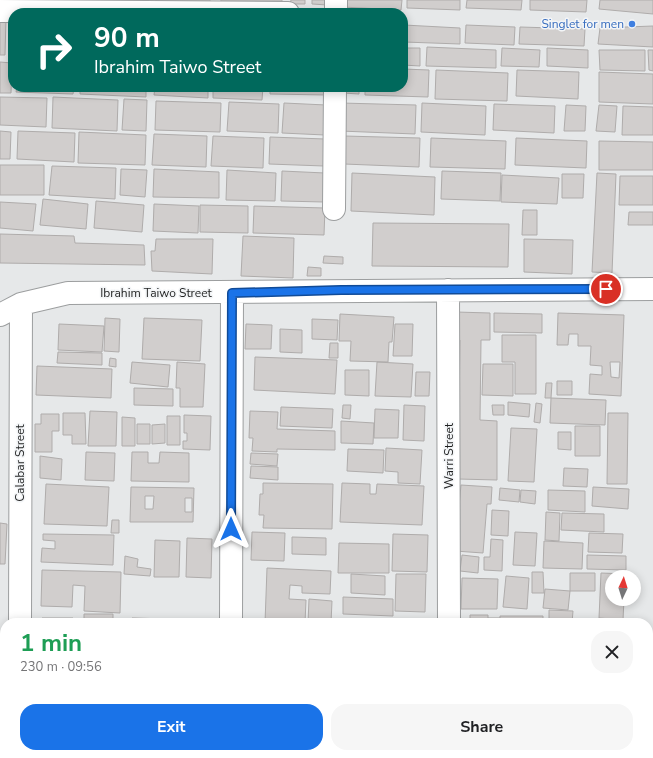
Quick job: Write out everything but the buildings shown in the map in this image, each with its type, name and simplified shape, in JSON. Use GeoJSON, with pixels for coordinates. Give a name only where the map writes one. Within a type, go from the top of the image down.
{"type":"FeatureCollection","features":[{"type":"Feature","properties":{"kind":"street"},"geometry":{"type":"LineString","coordinates":[[334,210],[335,92]]}},
{"type":"Feature","properties":{"kind":"street","name":"Ibrahim Taiwo Street"},"geometry":{"type":"LineString","coordinates":[[0,315],[21,304],[68,293],[653,289]]}},
{"type":"Feature","properties":{"kind":"street","name":"Warri Street"},"geometry":{"type":"LineString","coordinates":[[448,290],[449,618]]}},
{"type":"Feature","properties":{"kind":"street"},"geometry":{"type":"LineString","coordinates":[[231,618],[232,293]]}},
{"type":"Feature","properties":{"kind":"street","name":"Calabar Street"},"geometry":{"type":"LineString","coordinates":[[20,618],[21,304]]}},
{"type":"Feature","properties":{"kind":"place","name":"Singlet for men"},"geometry":{"type":"Point","coordinates":[632,24]}},
{"type":"Feature","properties":{"kind":"route"},"geometry":{"type":"LineString","coordinates":[[231,529],[232,293],[341,290],[606,289]]}}]}
